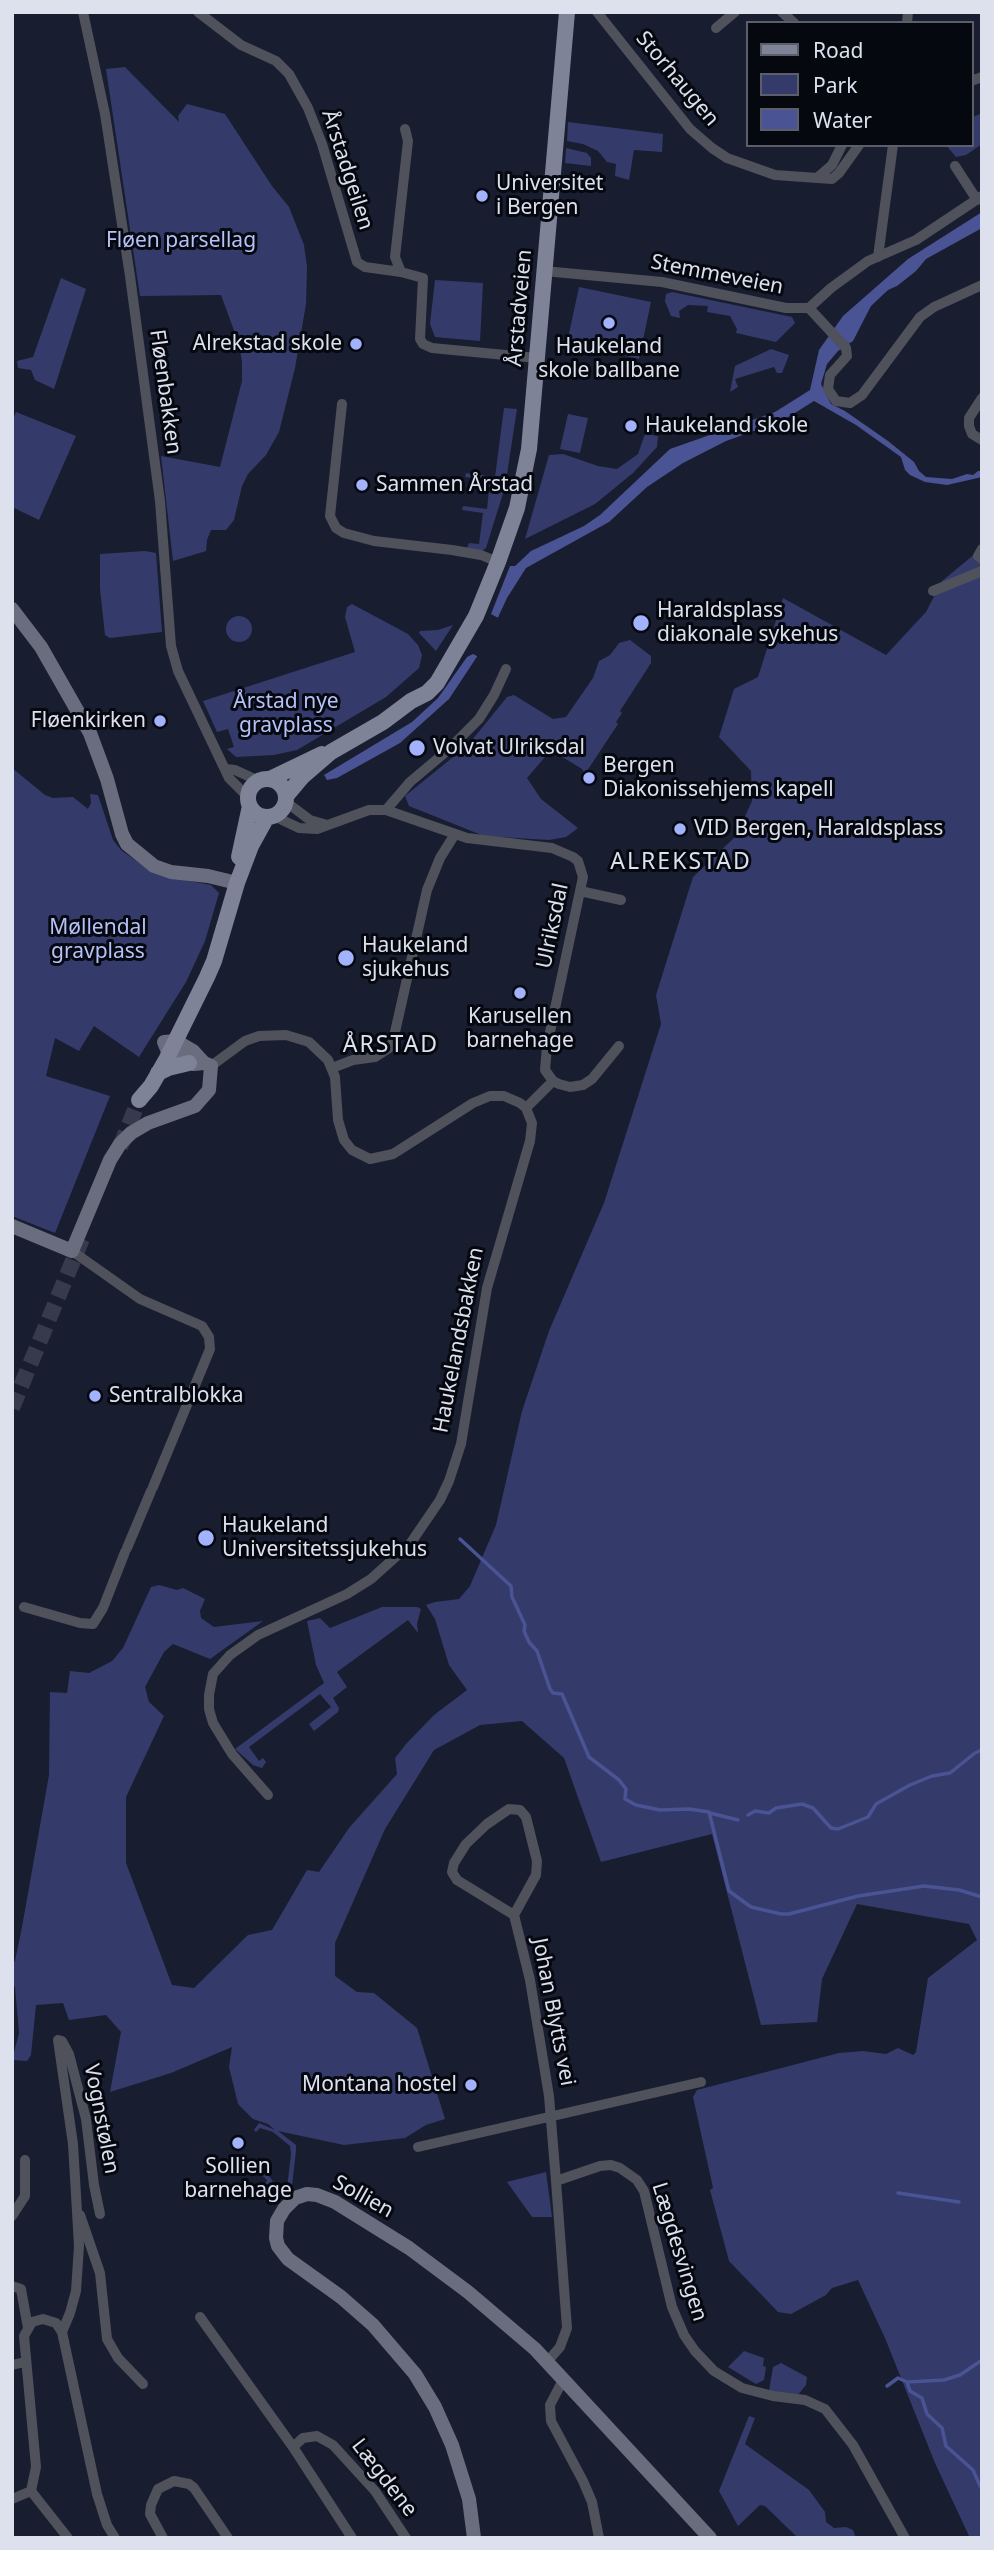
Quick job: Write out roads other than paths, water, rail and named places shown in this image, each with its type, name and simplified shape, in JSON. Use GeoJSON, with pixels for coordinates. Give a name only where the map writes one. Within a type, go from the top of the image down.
{"type":"FeatureCollection","features":[{"type":"Feature","properties":{"kind":"main road","name":"Årstadveien"},"geometry":{"type":"LineString","coordinates":[[331,752],[383,722],[432,688],[476,616],[513,520],[524,478],[537,358],[567,12]]}},
{"type":"Feature","properties":{"kind":"main road"},"geometry":{"type":"LineString","coordinates":[[249,801],[257,814],[271,816],[280,813],[286,799],[302,777],[331,752]]}},
{"type":"Feature","properties":{"kind":"main road"},"geometry":{"type":"LineString","coordinates":[[237,883],[236,866],[252,787],[318,754],[331,752]]}},
{"type":"Feature","properties":{"kind":"main road"},"geometry":{"type":"LineString","coordinates":[[265,780],[282,785],[286,799]]}},
{"type":"Feature","properties":{"kind":"main road"},"geometry":{"type":"LineString","coordinates":[[169,1046],[145,1079],[139,1100],[159,1073],[169,1046],[214,961],[251,846],[271,816]]}},
{"type":"Feature","properties":{"kind":"main road"},"geometry":{"type":"LineString","coordinates":[[159,1073],[168,1068],[201,1064]]}},
{"type":"Feature","properties":{"kind":"street","name":"Fløenbakken"},"geometry":{"type":"LineString","coordinates":[[83,12],[105,114],[130,276],[160,501],[170,646],[177,671],[232,782],[249,801]]}},
{"type":"Feature","properties":{"kind":"street","name":"Årstadgeilen"},"geometry":{"type":"LineString","coordinates":[[198,12],[241,45],[276,61],[289,74],[308,107],[322,144],[357,262],[365,267],[401,272],[396,257],[408,141],[405,129]]}},
{"type":"Feature","properties":{"kind":"street","name":"Storhaugen"},"geometry":{"type":"LineString","coordinates":[[597,12],[691,130],[712,149],[752,169],[775,175],[816,178],[836,177],[858,147]]}},
{"type":"Feature","properties":{"kind":"street"},"geometry":{"type":"LineString","coordinates":[[716,28],[735,12]]}},
{"type":"Feature","properties":{"kind":"street"},"geometry":{"type":"LineString","coordinates":[[816,178],[832,164],[841,147]]}},
{"type":"Feature","properties":{"kind":"street"},"geometry":{"type":"LineString","coordinates":[[878,257],[893,147]]}},
{"type":"Feature","properties":{"kind":"street","name":"Stemmeveien"},"geometry":{"type":"LineString","coordinates":[[544,271],[662,282],[786,309],[809,308],[868,261],[916,240],[979,198],[955,166]]}},
{"type":"Feature","properties":{"kind":"street"},"geometry":{"type":"LineString","coordinates":[[401,272],[423,278],[420,339],[423,344],[432,348],[537,358]]}},
{"type":"Feature","properties":{"kind":"street"},"geometry":{"type":"LineString","coordinates":[[809,308],[846,348],[847,356],[830,375],[828,389],[836,401],[850,403],[862,395],[920,317],[934,307],[982,285]]}},
{"type":"Feature","properties":{"kind":"street"},"geometry":{"type":"LineString","coordinates":[[982,398],[970,418],[969,426],[972,434],[982,440]]}},
{"type":"Feature","properties":{"kind":"street"},"geometry":{"type":"LineString","coordinates":[[342,404],[330,516],[336,528],[374,541],[481,555],[498,562]]}},
{"type":"Feature","properties":{"kind":"street"},"geometry":{"type":"LineString","coordinates":[[982,549],[978,556],[982,559]]}},
{"type":"Feature","properties":{"kind":"street"},"geometry":{"type":"LineString","coordinates":[[933,591],[982,571]]}},
{"type":"Feature","properties":{"kind":"street"},"geometry":{"type":"LineString","coordinates":[[12,609],[41,647],[89,733],[107,779],[118,822],[127,844],[154,866],[237,883]]}},
{"type":"Feature","properties":{"kind":"street"},"geometry":{"type":"LineString","coordinates":[[386,810],[410,782],[479,719],[506,669]]}},
{"type":"Feature","properties":{"kind":"street"},"geometry":{"type":"LineString","coordinates":[[226,769],[265,780]]}},
{"type":"Feature","properties":{"kind":"street"},"geometry":{"type":"LineString","coordinates":[[286,799],[310,820],[328,825]]}},
{"type":"Feature","properties":{"kind":"street","name":"Ulriksdal"},"geometry":{"type":"LineString","coordinates":[[271,816],[308,830],[369,810],[386,810],[467,838],[552,848],[565,852],[578,861],[583,877],[547,1046],[545,1070],[553,1082]]}},
{"type":"Feature","properties":{"kind":"street"},"geometry":{"type":"LineString","coordinates":[[332,1068],[353,1060],[375,1057],[389,1048],[393,1041],[426,890],[440,858],[455,834]]}},
{"type":"Feature","properties":{"kind":"street"},"geometry":{"type":"LineString","coordinates":[[580,891],[621,900]]}},
{"type":"Feature","properties":{"kind":"street"},"geometry":{"type":"LineString","coordinates":[[201,1064],[245,1041],[276,1034],[309,1042],[321,1052],[332,1068],[338,1120],[344,1140],[352,1150],[370,1159],[393,1154],[481,1098],[504,1096],[526,1108],[553,1082],[570,1087],[583,1085],[592,1079],[619,1046]]}},
{"type":"Feature","properties":{"kind":"street"},"geometry":{"type":"LineString","coordinates":[[72,1251],[110,1160],[120,1144],[131,1133],[148,1123],[201,1102],[209,1090],[201,1064],[169,1046]]}},
{"type":"Feature","properties":{"kind":"street","name":"Haukelandsbakken"},"geometry":{"type":"LineString","coordinates":[[268,1795],[232,1754],[213,1723],[209,1695],[214,1674],[230,1655],[258,1635],[346,1594],[371,1579],[410,1544],[440,1500],[461,1444],[487,1288],[530,1141],[532,1124],[526,1108]]}},
{"type":"Feature","properties":{"kind":"street"},"geometry":{"type":"LineString","coordinates":[[12,1226],[79,1254],[121,1288],[150,1304],[202,1326],[207,1332],[209,1349],[103,1608],[93,1624],[80,1623],[18,1605]]}},
{"type":"Feature","properties":{"kind":"street","name":"Johan Blytts vei"},"geometry":{"type":"LineString","coordinates":[[514,1914],[457,1880],[452,1872],[461,1851],[478,1830],[502,1812],[512,1809],[520,1810],[526,1817],[533,1838],[537,1870],[514,1914],[530,1980],[552,2116],[556,2181]]}},
{"type":"Feature","properties":{"kind":"street","name":"Vognstølen"},"geometry":{"type":"LineString","coordinates":[[62,2332],[73,2306],[79,2277],[73,2144],[58,2040],[62,2041],[69,2054],[86,2119],[100,2214]]}},
{"type":"Feature","properties":{"kind":"street","name":"Johan Blytts vei"},"geometry":{"type":"LineString","coordinates":[[418,2147],[701,2082]]}},
{"type":"Feature","properties":{"kind":"street"},"geometry":{"type":"LineString","coordinates":[[12,2216],[25,2196],[25,2160]]}},
{"type":"Feature","properties":{"kind":"street","name":"Lægdesvingen"},"geometry":{"type":"LineString","coordinates":[[556,2181],[588,2169],[611,2165],[637,2179],[649,2209],[672,2307],[684,2335],[695,2351],[714,2371],[742,2388],[805,2400],[825,2409],[853,2445],[905,2538]]}},
{"type":"Feature","properties":{"kind":"street"},"geometry":{"type":"LineString","coordinates":[[547,2362],[560,2347],[566,2328],[556,2181]]}},
{"type":"Feature","properties":{"kind":"street","name":"Sollien"},"geometry":{"type":"LineString","coordinates":[[474,2538],[463,2478],[435,2407],[398,2353],[373,2325],[282,2253],[276,2238],[281,2214],[295,2198],[307,2194],[325,2197],[409,2248],[468,2291],[564,2379],[709,2538]]}},
{"type":"Feature","properties":{"kind":"street","name":"Vognstølen"},"geometry":{"type":"LineString","coordinates":[[78,2212],[85,2224],[100,2273],[107,2339],[118,2358],[144,2384]]}},
{"type":"Feature","properties":{"kind":"street"},"geometry":{"type":"LineString","coordinates":[[12,2286],[21,2289],[28,2328]]}},
{"type":"Feature","properties":{"kind":"street"},"geometry":{"type":"LineString","coordinates":[[200,2317],[293,2446],[352,2538]]}},
{"type":"Feature","properties":{"kind":"street"},"geometry":{"type":"LineString","coordinates":[[68,2538],[31,2491],[36,2466],[24,2336],[35,2321],[50,2320],[58,2325],[62,2332],[97,2494],[107,2525],[115,2538]]}},
{"type":"Feature","properties":{"kind":"street"},"geometry":{"type":"LineString","coordinates":[[12,2365],[25,2362]]}},
{"type":"Feature","properties":{"kind":"street"},"geometry":{"type":"LineString","coordinates":[[564,2379],[550,2405],[551,2421],[583,2481],[595,2514],[599,2538]]}},
{"type":"Feature","properties":{"kind":"street","name":"Lægdene"},"geometry":{"type":"LineString","coordinates":[[293,2446],[309,2436],[324,2439],[333,2445],[374,2491],[406,2538]]}},
{"type":"Feature","properties":{"kind":"street"},"geometry":{"type":"LineString","coordinates":[[163,2538],[150,2514],[151,2505],[158,2489],[174,2481],[189,2484],[194,2488],[228,2538]]}},
{"type":"Feature","properties":{"kind":"street"},"geometry":{"type":"LineString","coordinates":[[12,2499],[31,2491]]}},
{"type":"Feature","properties":{"kind":"water"},"geometry":{"type":"Polygon","coordinates":[[[982,212],[982,228],[926,259],[916,271],[888,290],[871,306],[853,341],[838,351],[827,364],[821,384],[831,404],[888,441],[914,462],[926,477],[952,479],[982,471],[982,477],[947,485],[925,482],[905,470],[901,457],[856,425],[814,401],[782,421],[726,441],[683,463],[647,487],[609,522],[526,568],[507,598],[486,643],[449,699],[400,743],[337,778],[327,780],[324,775],[412,722],[438,698],[467,657],[489,619],[510,566],[515,566],[531,551],[584,526],[600,515],[670,449],[775,412],[810,390],[819,350],[843,316],[908,259],[982,212]]]}},
{"type":"Feature","properties":{"kind":"waterway"},"geometry":{"type":"LineString","coordinates":[[460,1539],[511,1586],[512,1597],[525,1625],[524,1631],[537,1651],[550,1689],[553,1693],[562,1694],[589,1757],[619,1780],[626,1789],[625,1799],[636,1805],[660,1810],[689,1809],[709,1812],[729,1891],[751,1907],[789,1914],[858,1896],[924,1886],[959,1890],[982,1897]]}},
{"type":"Feature","properties":{"kind":"waterway"},"geometry":{"type":"LineString","coordinates":[[748,1815],[755,1811],[769,1813],[776,1808],[802,1804],[813,1808],[831,1828],[838,1829],[868,1817],[876,1804],[910,1785],[932,1776],[950,1773],[982,1750]]}},
{"type":"Feature","properties":{"kind":"waterway"},"geometry":{"type":"LineString","coordinates":[[710,1813],[738,1820]]}},
{"type":"Feature","properties":{"kind":"waterway"},"geometry":{"type":"LineString","coordinates":[[898,2193],[959,2202]]}},
{"type":"Feature","properties":{"kind":"waterway"},"geometry":{"type":"LineString","coordinates":[[907,2382],[944,2380],[960,2375],[982,2360]]}},
{"type":"Feature","properties":{"kind":"waterway"},"geometry":{"type":"LineString","coordinates":[[887,2386],[898,2378],[907,2382],[910,2391],[922,2398],[927,2414],[942,2428],[946,2446],[973,2470],[980,2486]]}},
{"type":"Feature","properties":{"kind":"tunnel"},"geometry":{"type":"LineString","coordinates":[[120,1147],[139,1100]]}},
{"type":"Feature","properties":{"kind":"tunnel"},"geometry":{"type":"LineString","coordinates":[[12,1408],[82,1239]]}},
{"type":"Feature","properties":{"kind":"place","name":"Universitet i Bergen"},"geometry":{"type":"Point","coordinates":[482,196]}},
{"type":"Feature","properties":{"kind":"place","name":"Haukeland skole ballbane"},"geometry":{"type":"Point","coordinates":[609,323]}},
{"type":"Feature","properties":{"kind":"place","name":"Alrekstad skole"},"geometry":{"type":"Point","coordinates":[356,344]}},
{"type":"Feature","properties":{"kind":"place","name":"Haukeland skole"},"geometry":{"type":"Point","coordinates":[631,426]}},
{"type":"Feature","properties":{"kind":"place","name":"Sammen Årstad"},"geometry":{"type":"Point","coordinates":[362,485]}},
{"type":"Feature","properties":{"kind":"place","name":"Haraldsplass diakonale sykehus"},"geometry":{"type":"Point","coordinates":[641,623]}},
{"type":"Feature","properties":{"kind":"place","name":"Fløenkirken"},"geometry":{"type":"Point","coordinates":[160,721]}},
{"type":"Feature","properties":{"kind":"place","name":"Volvat Ulriksdal"},"geometry":{"type":"Point","coordinates":[417,748]}},
{"type":"Feature","properties":{"kind":"place","name":"Bergen Diakonissehjems kapell"},"geometry":{"type":"Point","coordinates":[589,778]}},
{"type":"Feature","properties":{"kind":"place","name":"VID Bergen, Haraldsplass"},"geometry":{"type":"Point","coordinates":[680,829]}},
{"type":"Feature","properties":{"kind":"place","name":"Haukeland sjukehus"},"geometry":{"type":"Point","coordinates":[346,958]}},
{"type":"Feature","properties":{"kind":"place","name":"Karusellen barnehage"},"geometry":{"type":"Point","coordinates":[520,993]}},
{"type":"Feature","properties":{"kind":"place","name":"Sentralblokka"},"geometry":{"type":"Point","coordinates":[95,1396]}},
{"type":"Feature","properties":{"kind":"place","name":"Haukeland Universitetssjukehus"},"geometry":{"type":"Point","coordinates":[206,1538]}},
{"type":"Feature","properties":{"kind":"place","name":"Montana hostel"},"geometry":{"type":"Point","coordinates":[471,2085]}},
{"type":"Feature","properties":{"kind":"place","name":"Sollien barnehage"},"geometry":{"type":"Point","coordinates":[238,2143]}},
{"type":"Feature","properties":{"kind":"district","name":"ALREKSTAD"},"geometry":{"type":"Point","coordinates":[681,862]}},
{"type":"Feature","properties":{"kind":"district","name":"ÅRSTAD"},"geometry":{"type":"Point","coordinates":[391,1045]}},
{"type":"Feature","properties":{"kind":"park label","name":"Fløen parsellag"},"geometry":{"type":"Point","coordinates":[181,241]}},
{"type":"Feature","properties":{"kind":"park label","name":"Årstad nye gravplass"},"geometry":{"type":"Point","coordinates":[286,714]}},
{"type":"Feature","properties":{"kind":"park label","name":"Møllendal gravplass"},"geometry":{"type":"Point","coordinates":[98,940]}}]}
